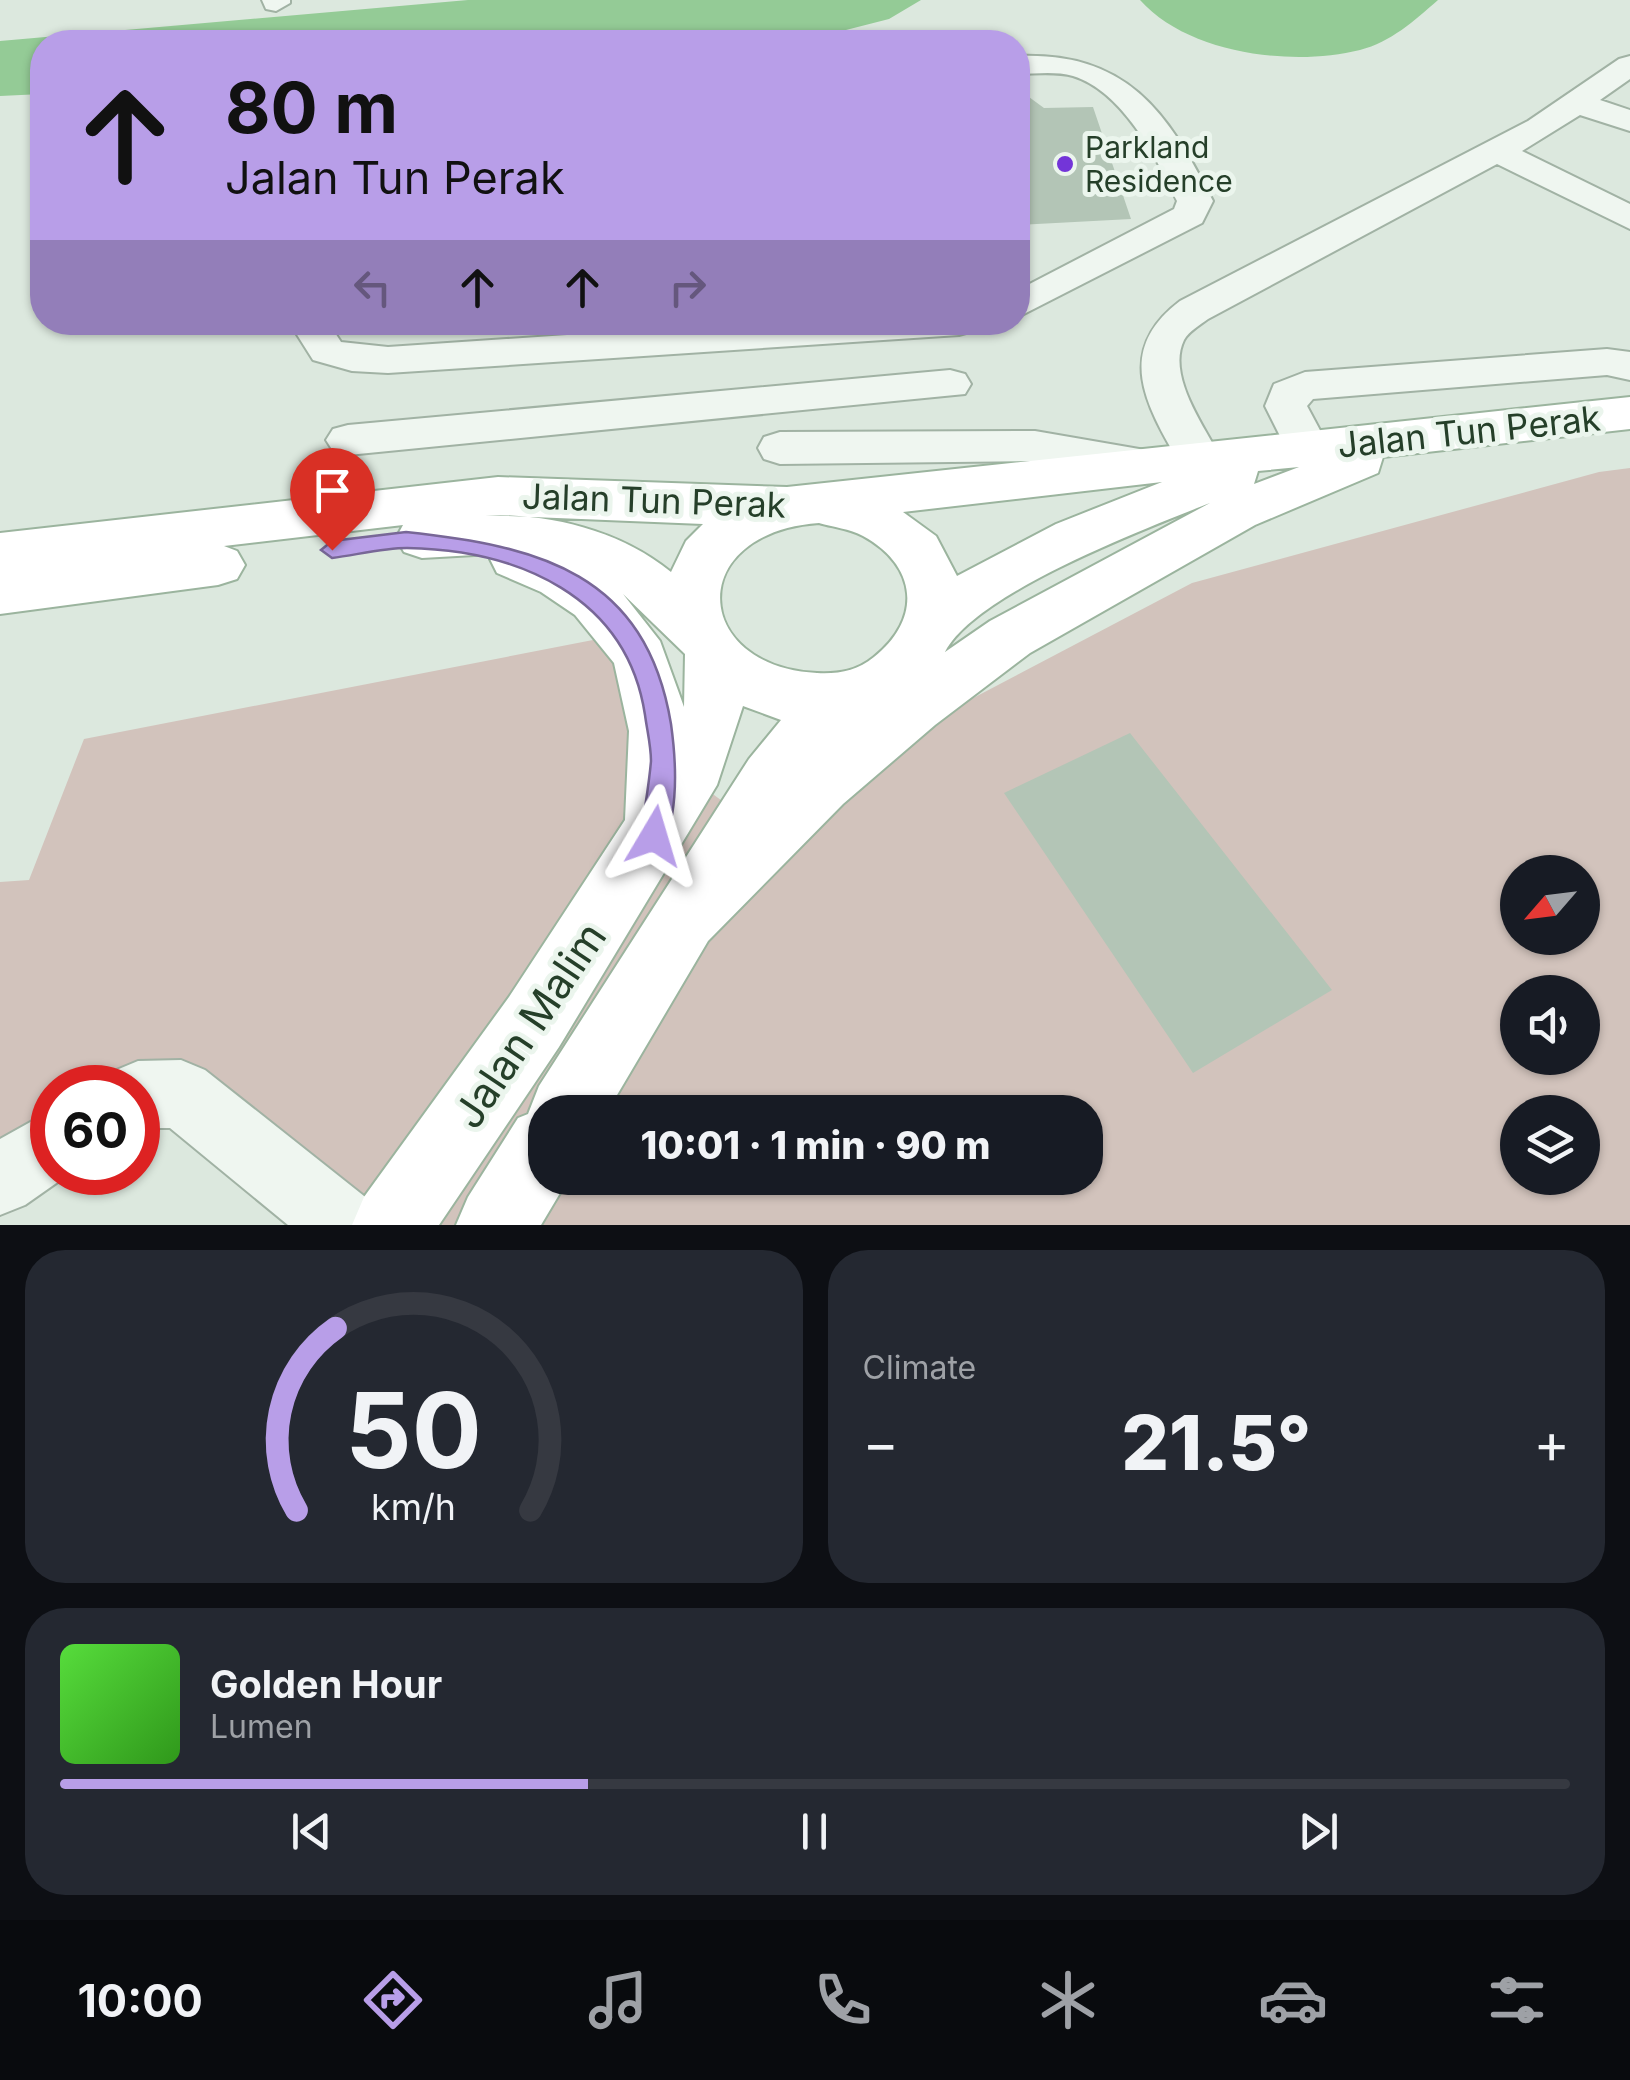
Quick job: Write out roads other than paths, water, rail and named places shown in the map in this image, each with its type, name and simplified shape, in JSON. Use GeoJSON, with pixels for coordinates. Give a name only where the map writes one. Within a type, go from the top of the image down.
{"type":"FeatureCollection","features":[{"type":"Feature","properties":{"kind":"main road","name":"Jalan Tun Perak"},"geometry":{"type":"LineString","coordinates":[[0,553],[498,496],[570,496],[726,508],[787,506],[1630,412]]}},
{"type":"Feature","properties":{"kind":"main road"},"geometry":{"type":"LineString","coordinates":[[682,920],[822,784],[914,706],[1010,636],[1237,512],[1345,466],[1455,432]]}},
{"type":"Feature","properties":{"kind":"main road","name":"Jalan Tun Perak"},"geometry":{"type":"LineString","coordinates":[[935,625],[982,586],[1027,563],[1206,485],[1308,449]]}},
{"type":"Feature","properties":{"kind":"main road"},"geometry":{"type":"LineString","coordinates":[[787,506],[852,508],[883,520],[910,539],[929,565],[938,594],[935,625],[919,653],[894,677],[858,693],[818,699],[785,696],[755,686],[707,645],[694,614],[694,582],[707,554],[724,534],[756,515],[787,506]]}},
{"type":"Feature","properties":{"kind":"main road","name":"Jalan Tun Perak"},"geometry":{"type":"LineString","coordinates":[[0,593],[465,534],[569,542],[633,568],[668,596],[707,645]]}},
{"type":"Feature","properties":{"kind":"main road"},"geometry":{"type":"LineString","coordinates":[[406,540],[488,549],[534,564],[588,592],[629,633],[653,689],[664,758],[654,836]]}},
{"type":"Feature","properties":{"kind":"main road","name":"Jalan Malim"},"geometry":{"type":"LineString","coordinates":[[392,1225],[534,1022],[695,766],[712,724],[718,685],[707,645]]}},
{"type":"Feature","properties":{"kind":"main road","name":"Jalan Malim"},"geometry":{"type":"LineString","coordinates":[[575,1095],[682,920],[806,730],[832,706],[858,693]]}},
{"type":"Feature","properties":{"kind":"main road"},"geometry":{"type":"LineString","coordinates":[[496,1225],[528,1173]]}},
{"type":"Feature","properties":{"kind":"street"},"geometry":{"type":"LineString","coordinates":[[1030,64],[1068,66],[1102,76],[1127,94],[1195,201],[1189,216],[1030,299]]}},
{"type":"Feature","properties":{"kind":"street"},"geometry":{"type":"LineString","coordinates":[[1200,460],[1165,385],[1158,354],[1169,330],[1194,310],[1540,128],[1630,65]]}},
{"type":"Feature","properties":{"kind":"street"},"geometry":{"type":"LineString","coordinates":[[1577,103],[1630,121]]}},
{"type":"Feature","properties":{"kind":"street"},"geometry":{"type":"LineString","coordinates":[[1495,150],[1630,218]]}},
{"type":"Feature","properties":{"kind":"street"},"geometry":{"type":"LineString","coordinates":[[316,335],[326,351],[352,358],[459,358],[778,335]]}},
{"type":"Feature","properties":{"kind":"street"},"geometry":{"type":"LineString","coordinates":[[542,352],[542,422]]}},
{"type":"Feature","properties":{"kind":"street"},"geometry":{"type":"LineString","coordinates":[[453,430],[459,358]]}},
{"type":"Feature","properties":{"kind":"street"},"geometry":{"type":"LineString","coordinates":[[1308,449],[1286,406],[1289,394],[1305,386],[1607,362],[1630,366]]}},
{"type":"Feature","properties":{"kind":"street"},"geometry":{"type":"LineString","coordinates":[[348,440],[950,384]]}},
{"type":"Feature","properties":{"kind":"street"},"geometry":{"type":"LineString","coordinates":[[776,400],[787,506]]}},
{"type":"Feature","properties":{"kind":"street"},"geometry":{"type":"LineString","coordinates":[[780,448],[1035,446],[1146,466]]}},
{"type":"Feature","properties":{"kind":"street"},"geometry":{"type":"LineString","coordinates":[[160,1094],[181,1094],[344,1225]]}},
{"type":"Feature","properties":{"kind":"street"},"geometry":{"type":"LineString","coordinates":[[0,1180],[30,1160]]}},
{"type":"Feature","properties":{"kind":"place","name":"Parkland Residence"},"geometry":{"type":"Point","coordinates":[1065,164]}}]}
